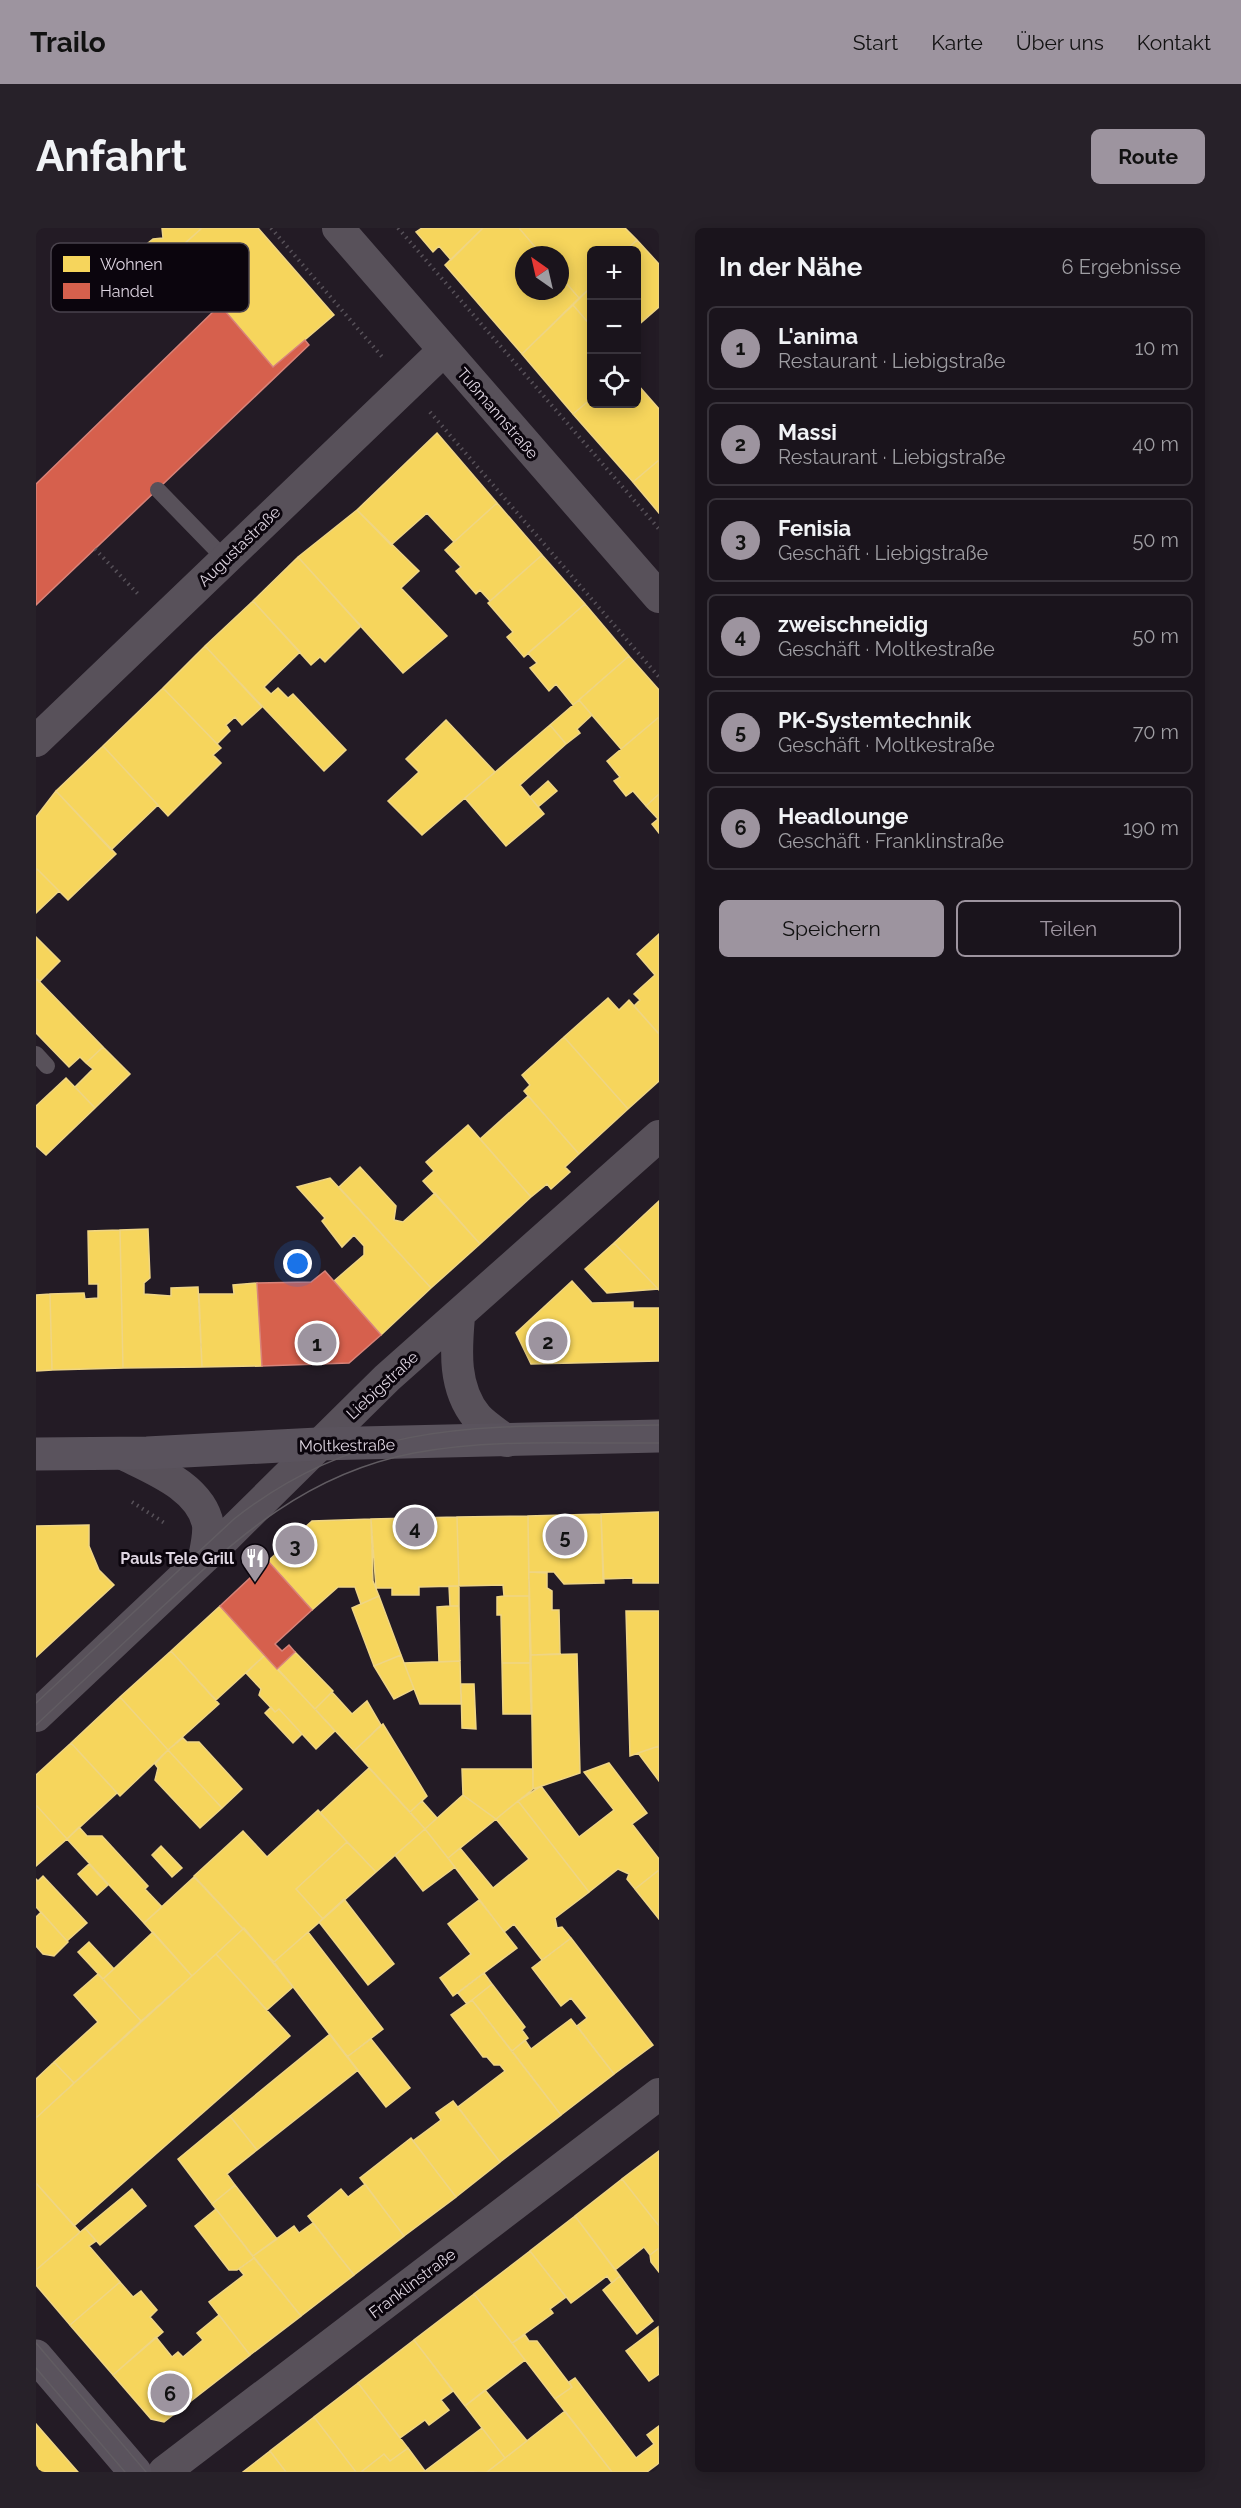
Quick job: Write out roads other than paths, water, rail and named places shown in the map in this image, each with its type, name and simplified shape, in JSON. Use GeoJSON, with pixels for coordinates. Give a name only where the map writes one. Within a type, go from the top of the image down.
{"type":"FeatureCollection","features":[{"type":"Feature","properties":{"kind":"street","name":"Tußmannstraße"},"geometry":{"type":"LineString","coordinates":[[338,228],[659,597]]}},
{"type":"Feature","properties":{"kind":"street","name":"Augustastraße"},"geometry":{"type":"LineString","coordinates":[[36,741],[444,351]]}},
{"type":"Feature","properties":{"kind":"street","name":"Liebigstraße"},"geometry":{"type":"LineString","coordinates":[[36,1716],[204,1558],[387,1378],[659,1136]]}},
{"type":"Feature","properties":{"kind":"street"},"geometry":{"type":"LineString","coordinates":[[459,1316],[456,1354],[463,1391],[477,1417],[507,1441]]}},
{"type":"Feature","properties":{"kind":"street","name":"Moltkestraße"},"geometry":{"type":"LineString","coordinates":[[36,1454],[123,1454],[318,1444],[659,1436]]}},
{"type":"Feature","properties":{"kind":"street"},"geometry":{"type":"LineString","coordinates":[[123,1454],[179,1484],[196,1502],[208,1524],[204,1558]]}},
{"type":"Feature","properties":{"kind":"street","name":"Franklinstraße"},"geometry":{"type":"LineString","coordinates":[[164,2472],[659,2094]]}},
{"type":"Feature","properties":{"kind":"street"},"geometry":{"type":"LineString","coordinates":[[36,2356],[135,2472]]}},
{"type":"Feature","properties":{"kind":"lane"},"geometry":{"type":"LineString","coordinates":[[158,489],[225,559]]}},
{"type":"Feature","properties":{"kind":"tram line"},"geometry":{"type":"LineString","coordinates":[[36,1703],[234,1519],[285,1484],[335,1460],[386,1443],[437,1433],[543,1426],[659,1425]]}},
{"type":"Feature","properties":{"kind":"tram line"},"geometry":{"type":"LineString","coordinates":[[36,1725],[188,1583],[245,1534],[275,1512],[339,1476],[375,1463],[444,1448],[536,1443],[659,1443]]}},
{"type":"Feature","properties":{"kind":"tram line"},"geometry":{"type":"LineString","coordinates":[[36,2343],[146,2472]]}},
{"type":"Feature","properties":{"kind":"tram line"},"geometry":{"type":"LineString","coordinates":[[36,2368],[125,2472]]}},
{"type":"Feature","properties":{"kind":"place","name":"Massi"},"geometry":{"type":"Point","coordinates":[548,1341]}},
{"type":"Feature","properties":{"kind":"place","name":"L'anima"},"geometry":{"type":"Point","coordinates":[317,1343]}},
{"type":"Feature","properties":{"kind":"place","name":"zweischneidig"},"geometry":{"type":"Point","coordinates":[415,1527]}},
{"type":"Feature","properties":{"kind":"place","name":"PK-Systemtechnik"},"geometry":{"type":"Point","coordinates":[565,1536]}},
{"type":"Feature","properties":{"kind":"place","name":"Fenisia"},"geometry":{"type":"Point","coordinates":[295,1545]}},
{"type":"Feature","properties":{"kind":"place","name":"Pauls Tele Grill"},"geometry":{"type":"Point","coordinates":[255,1584]}},
{"type":"Feature","properties":{"kind":"place","name":"Headlounge"},"geometry":{"type":"Point","coordinates":[170,2393]}}]}
